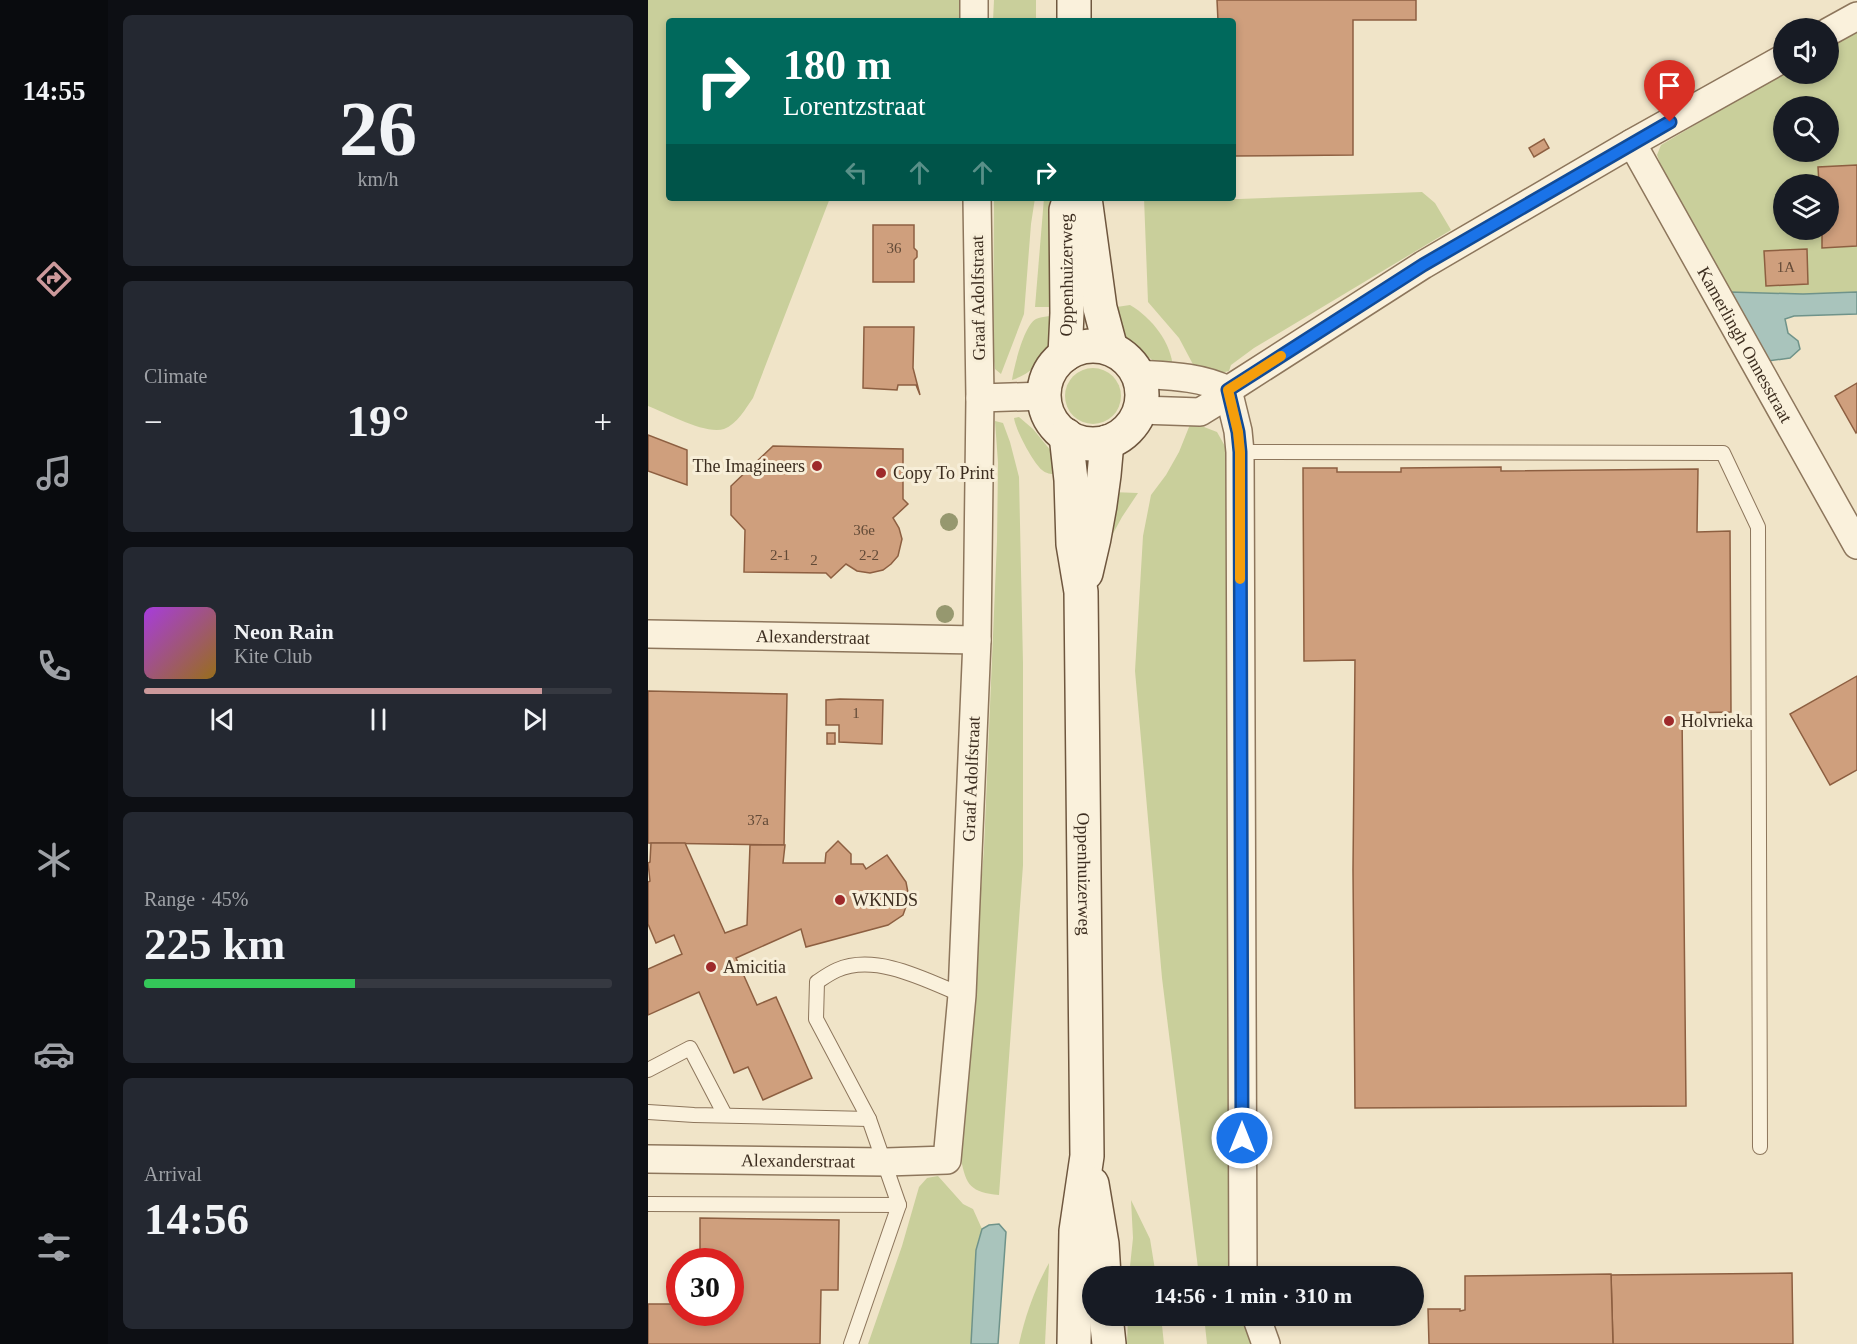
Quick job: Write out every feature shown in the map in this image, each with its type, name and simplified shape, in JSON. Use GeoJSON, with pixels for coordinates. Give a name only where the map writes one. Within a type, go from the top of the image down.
{"type":"FeatureCollection","features":[{"type":"Feature","properties":{"kind":"main road"},"geometry":{"type":"LineString","coordinates":[[1074,0],[1074,18]]}},
{"type":"Feature","properties":{"kind":"main road","name":"Oppenhuizerweg"},"geometry":{"type":"LineString","coordinates":[[1065,355],[1066,210],[1069,201]]}},
{"type":"Feature","properties":{"kind":"main road","name":"Oppenhuizerweg"},"geometry":{"type":"LineString","coordinates":[[1084,201],[1100,308],[1111,349]]}},
{"type":"Feature","properties":{"kind":"main road"},"geometry":{"type":"LineString","coordinates":[[1095,346],[1111,349],[1127,359],[1138,374],[1143,392],[1140,410],[1133,424],[1121,435],[1107,442],[1093,444],[1079,441],[1066,435],[1055,425],[1048,411],[1045,385],[1049,373],[1065,355],[1079,348],[1095,346]]}},
{"type":"Feature","properties":{"kind":"main road","name":"Oppenhuizerweg"},"geometry":{"type":"LineString","coordinates":[[1066,435],[1071,480],[1073,544],[1081,592],[1087,1156],[1076,1232],[1074,1344]]}},
{"type":"Feature","properties":{"kind":"main road","name":"Oppenhuizerweg"},"geometry":{"type":"LineString","coordinates":[[1081,592],[1093,545],[1104,483],[1107,442]]}},
{"type":"Feature","properties":{"kind":"main road","name":"Oppenhuizerweg"},"geometry":{"type":"LineString","coordinates":[[1087,1156],[1102,1244],[1103,1266]]}},
{"type":"Feature","properties":{"kind":"main road"},"geometry":{"type":"LineString","coordinates":[[1107,1326],[1109,1344]]}},
{"type":"Feature","properties":{"kind":"street"},"geometry":{"type":"LineString","coordinates":[[974,0],[974,18]]}},
{"type":"Feature","properties":{"kind":"street"},"geometry":{"type":"LineString","coordinates":[[1839,26],[1857,16]]}},
{"type":"Feature","properties":{"kind":"street"},"geometry":{"type":"LineString","coordinates":[[1140,410],[1200,412],[1214,404],[1228,390],[1423,265],[1773,64]]}},
{"type":"Feature","properties":{"kind":"street","name":"Kamerlingh Onnesstraat"},"geometry":{"type":"LineString","coordinates":[[1632,143],[1857,545]]}},
{"type":"Feature","properties":{"kind":"street","name":"Graaf Adolfstraat"},"geometry":{"type":"LineString","coordinates":[[947,1160],[962,995],[977,640],[980,398],[977,201]]}},
{"type":"Feature","properties":{"kind":"street"},"geometry":{"type":"LineString","coordinates":[[1138,374],[1198,379],[1228,390]]}},
{"type":"Feature","properties":{"kind":"street"},"geometry":{"type":"LineString","coordinates":[[1228,390],[1238,432],[1240,452],[1243,1266]]}},
{"type":"Feature","properties":{"kind":"street"},"geometry":{"type":"LineString","coordinates":[[980,398],[1045,396]]}},
{"type":"Feature","properties":{"kind":"street","name":"Alexanderstraat"},"geometry":{"type":"LineString","coordinates":[[648,634],[977,640]]}},
{"type":"Feature","properties":{"kind":"street","name":"Alexanderstraat"},"geometry":{"type":"LineString","coordinates":[[648,1159],[886,1162],[947,1160]]}},
{"type":"Feature","properties":{"kind":"street"},"geometry":{"type":"LineString","coordinates":[[1260,1326],[1266,1344]]}},
{"type":"Feature","properties":{"kind":"lane"},"geometry":{"type":"LineString","coordinates":[[1240,452],[1723,453],[1758,527],[1760,1147]]}},
{"type":"Feature","properties":{"kind":"lane"},"geometry":{"type":"LineString","coordinates":[[851,1344],[899,1204],[869,1119],[816,1019],[817,982],[838,969],[869,964],[908,972],[962,995]]}},
{"type":"Feature","properties":{"kind":"lane"},"geometry":{"type":"LineString","coordinates":[[648,1070],[690,1048],[725,1115]]}},
{"type":"Feature","properties":{"kind":"lane"},"geometry":{"type":"LineString","coordinates":[[648,1112],[869,1119]]}},
{"type":"Feature","properties":{"kind":"lane"},"geometry":{"type":"LineString","coordinates":[[648,1204],[899,1204]]}},
{"type":"Feature","properties":{"kind":"green space"},"geometry":{"type":"Polygon","coordinates":[[[648,0],[968,0],[968,18],[666,18],[666,201],[829,201],[753,398],[737,420],[724,429],[707,429],[648,406],[648,0]]]}},
{"type":"Feature","properties":{"kind":"green space"},"geometry":{"type":"Polygon","coordinates":[[[994,0],[1036,0],[1036,18],[993,18],[994,0]]]}},
{"type":"Feature","properties":{"kind":"green space"},"geometry":{"type":"Polygon","coordinates":[[[1857,29],[1857,292],[1803,294],[1729,292],[1669,187],[1657,155],[1661,145],[1773,79],[1773,84],[1839,84],[1839,40],[1857,29]]]}},
{"type":"Feature","properties":{"kind":"green space"},"geometry":{"type":"Polygon","coordinates":[[[1422,192],[1435,203],[1451,230],[1254,348],[1231,365],[1229,371],[1217,374],[1196,370],[1179,338],[1148,302],[1144,201],[1236,201],[1239,199],[1422,192]]]}},
{"type":"Feature","properties":{"kind":"green space"},"geometry":{"type":"Polygon","coordinates":[[[994,201],[1035,201],[1024,314],[1001,374],[995,369],[993,353],[994,201]]]}},
{"type":"Feature","properties":{"kind":"green space"},"geometry":{"type":"Polygon","coordinates":[[[1044,201],[1058,201],[1061,307],[1035,307],[1044,201]]]}},
{"type":"Feature","properties":{"kind":"green space"},"geometry":{"type":"Polygon","coordinates":[[[1130,305],[1146,317],[1159,332],[1169,349],[1173,368],[1159,365],[1127,341],[1119,332],[1110,308],[1130,305]]]}},
{"type":"Feature","properties":{"kind":"green space"},"geometry":{"type":"Polygon","coordinates":[[[1060,315],[1045,355],[1032,369],[1012,380],[1027,329],[1036,319],[1060,315]]]}},
{"type":"Feature","properties":{"kind":"green space"},"geometry":{"type":"Polygon","coordinates":[[[1087,368],[1099,368],[1113,376],[1121,390],[1119,407],[1113,416],[1099,424],[1087,424],[1070,412],[1065,402],[1065,390],[1077,373],[1087,368]]]}},
{"type":"Feature","properties":{"kind":"green space"},"geometry":{"type":"Polygon","coordinates":[[[1019,417],[1033,429],[1056,457],[1061,474],[1044,472],[1038,466],[1015,424],[1014,418],[1019,417]]]}},
{"type":"Feature","properties":{"kind":"green space"},"geometry":{"type":"Polygon","coordinates":[[[995,421],[1003,423],[1019,477],[1023,663],[1023,865],[999,1195],[982,1192],[971,1186],[965,1176],[961,1159],[984,848],[997,541],[998,463],[995,421]]]}},
{"type":"Feature","properties":{"kind":"green space"},"geometry":{"type":"Polygon","coordinates":[[[1191,422],[1217,432],[1226,448],[1228,1018],[1232,1266],[1198,1266],[1162,978],[1135,671],[1143,536],[1151,495],[1179,452],[1191,422]]]}},
{"type":"Feature","properties":{"kind":"green space"},"geometry":{"type":"Polygon","coordinates":[[[1111,492],[1138,493],[1110,539],[1111,492]]]}},
{"type":"Feature","properties":{"kind":"green space"},"geometry":{"type":"Polygon","coordinates":[[[938,1176],[963,1204],[973,1209],[982,1229],[976,1250],[971,1344],[868,1344],[902,1246],[919,1187],[927,1178],[938,1176]]]}},
{"type":"Feature","properties":{"kind":"green space"},"geometry":{"type":"Polygon","coordinates":[[[1131,1200],[1150,1239],[1154,1266],[1130,1266],[1133,1238],[1131,1200]]]}},
{"type":"Feature","properties":{"kind":"green space"},"geometry":{"type":"Polygon","coordinates":[[[1049,1263],[1045,1344],[1019,1344],[1031,1302],[1049,1263]]]}},
{"type":"Feature","properties":{"kind":"green space"},"geometry":{"type":"Polygon","coordinates":[[[1128,1326],[1162,1326],[1164,1344],[1127,1344],[1128,1326]]]}},
{"type":"Feature","properties":{"kind":"green space"},"geometry":{"type":"Polygon","coordinates":[[[1205,1326],[1248,1326],[1254,1344],[1207,1344],[1205,1326]]]}},
{"type":"Feature","properties":{"kind":"water"},"geometry":{"type":"Polygon","coordinates":[[[1729,292],[1803,294],[1857,292],[1857,314],[1794,316],[1785,319],[1788,333],[1798,341],[1800,349],[1790,358],[1768,361],[1729,292]]]}},
{"type":"Feature","properties":{"kind":"water"},"geometry":{"type":"Polygon","coordinates":[[[999,1224],[1006,1232],[998,1344],[971,1344],[976,1250],[982,1229],[989,1225],[999,1224]]]}},
{"type":"Feature","properties":{"kind":"building"},"geometry":{"type":"Polygon","coordinates":[[[1217,0],[1416,0],[1416,20],[1353,20],[1353,155],[1236,156],[1236,18],[1218,18],[1217,0]]]}},
{"type":"Feature","properties":{"kind":"building"},"geometry":{"type":"Polygon","coordinates":[[[1544,139],[1549,148],[1534,157],[1529,148],[1544,139]]]}},
{"type":"Feature","properties":{"kind":"building"},"geometry":{"type":"Polygon","coordinates":[[[1857,165],[1857,246],[1822,248],[1822,240],[1839,240],[1839,174],[1818,174],[1818,167],[1857,165]]]}},
{"type":"Feature","properties":{"kind":"building"},"geometry":{"type":"Polygon","coordinates":[[[873,225],[914,225],[914,248],[917,251],[917,257],[914,260],[914,282],[873,282],[873,225]]]}},
{"type":"Feature","properties":{"kind":"building"},"geometry":{"type":"Polygon","coordinates":[[[1807,249],[1808,284],[1766,286],[1764,251],[1807,249]]]}},
{"type":"Feature","properties":{"kind":"building"},"geometry":{"type":"Polygon","coordinates":[[[864,327],[914,327],[913,368],[920,395],[916,385],[898,385],[897,390],[863,388],[864,327]]]}},
{"type":"Feature","properties":{"kind":"building"},"geometry":{"type":"Polygon","coordinates":[[[1857,383],[1857,432],[1856,433],[1835,396],[1857,383]]]}},
{"type":"Feature","properties":{"kind":"building"},"geometry":{"type":"Polygon","coordinates":[[[648,435],[687,450],[687,485],[648,471],[648,435]]]}},
{"type":"Feature","properties":{"kind":"building"},"geometry":{"type":"Polygon","coordinates":[[[773,446],[903,449],[903,499],[908,504],[893,518],[902,539],[898,556],[891,564],[883,570],[870,573],[857,571],[846,564],[831,578],[826,573],[744,572],[745,530],[731,515],[731,486],[773,446]]]}},
{"type":"Feature","properties":{"kind":"building"},"geometry":{"type":"Polygon","coordinates":[[[1501,467],[1501,471],[1698,469],[1697,532],[1730,531],[1731,712],[1682,713],[1686,1106],[1355,1108],[1353,870],[1355,660],[1304,661],[1303,468],[1337,468],[1337,472],[1401,472],[1401,468],[1501,467]]]}},
{"type":"Feature","properties":{"kind":"building"},"geometry":{"type":"Polygon","coordinates":[[[1857,676],[1857,770],[1830,785],[1790,714],[1857,676]]]}},
{"type":"Feature","properties":{"kind":"building"},"geometry":{"type":"Polygon","coordinates":[[[648,691],[787,694],[784,845],[648,843],[648,691]]]}},
{"type":"Feature","properties":{"kind":"building"},"geometry":{"type":"Polygon","coordinates":[[[826,700],[883,700],[882,744],[839,742],[839,725],[826,725],[826,700]]]}},
{"type":"Feature","properties":{"kind":"building"},"geometry":{"type":"Polygon","coordinates":[[[827,733],[835,733],[835,744],[827,744],[827,733]]]}},
{"type":"Feature","properties":{"kind":"building"},"geometry":{"type":"Polygon","coordinates":[[[838,841],[851,854],[851,864],[863,864],[866,869],[887,855],[906,882],[909,898],[903,915],[888,925],[806,947],[801,929],[736,958],[757,1005],[776,997],[812,1078],[763,1100],[748,1067],[734,1073],[699,992],[648,1015],[648,969],[682,954],[674,935],[656,943],[648,924],[648,882],[650,881],[648,863],[650,862],[651,843],[685,843],[725,933],[747,925],[750,845],[785,845],[783,863],[825,863],[826,853],[838,841]]]}},
{"type":"Feature","properties":{"kind":"building"},"geometry":{"type":"Polygon","coordinates":[[[700,1218],[839,1220],[838,1290],[821,1290],[820,1344],[648,1344],[648,1304],[666,1304],[666,1326],[744,1326],[744,1248],[700,1248],[700,1218]]]}},
{"type":"Feature","properties":{"kind":"building"},"geometry":{"type":"Polygon","coordinates":[[[1792,1273],[1793,1344],[1613,1344],[1611,1275],[1792,1273]]]}},
{"type":"Feature","properties":{"kind":"building"},"geometry":{"type":"Polygon","coordinates":[[[1611,1274],[1613,1344],[1429,1344],[1428,1309],[1465,1310],[1465,1276],[1611,1274]]]}},
{"type":"Feature","properties":{"kind":"slow traffic"},"geometry":{"type":"LineString","coordinates":[[1240,579],[1240,452],[1238,432],[1228,390],[1281,356]]}},
{"type":"Feature","properties":{"kind":"place","name":"The Imagineers"},"geometry":{"type":"Point","coordinates":[817,466]}},
{"type":"Feature","properties":{"kind":"place","name":"Copy To Print"},"geometry":{"type":"Point","coordinates":[881,473]}},
{"type":"Feature","properties":{"kind":"place","name":"Holvrieka"},"geometry":{"type":"Point","coordinates":[1669,721]}},
{"type":"Feature","properties":{"kind":"place","name":"WKNDS"},"geometry":{"type":"Point","coordinates":[840,900]}},
{"type":"Feature","properties":{"kind":"place","name":"Amicitia"},"geometry":{"type":"Point","coordinates":[711,967]}},
{"type":"Feature","properties":{"kind":"route"},"geometry":{"type":"LineString","coordinates":[[1242,1138],[1240,452],[1238,432],[1228,390],[1423,265],[1670,122]]}}]}
